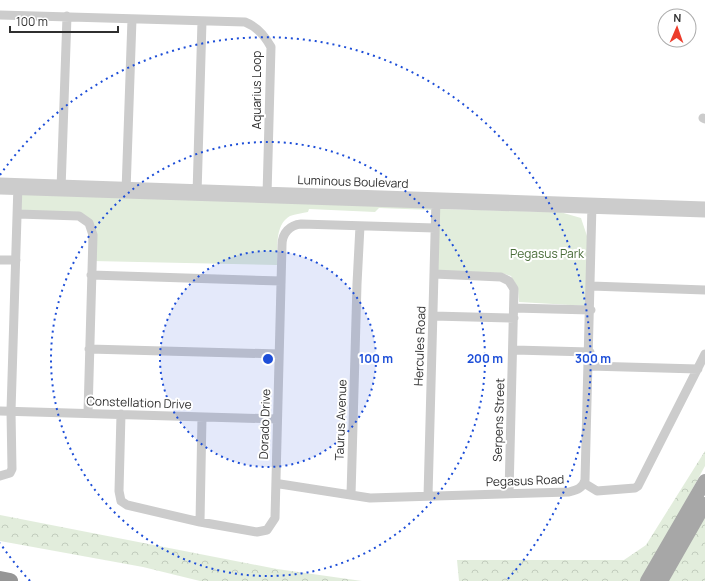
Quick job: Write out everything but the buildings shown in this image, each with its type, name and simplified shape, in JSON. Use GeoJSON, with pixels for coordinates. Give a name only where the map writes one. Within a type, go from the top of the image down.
{"type":"FeatureCollection","features":[{"type":"Feature","properties":{"kind":"highway"},"geometry":{"type":"LineString","coordinates":[[0,579],[10,581]]}},
{"type":"Feature","properties":{"kind":"main road"},"geometry":{"type":"LineString","coordinates":[[647,581],[705,481]]}},
{"type":"Feature","properties":{"kind":"main road"},"geometry":{"type":"LineString","coordinates":[[661,581],[705,504]]}},
{"type":"Feature","properties":{"kind":"street","name":"Aquarius Loop"},"geometry":{"type":"LineString","coordinates":[[0,15],[245,22],[254,25],[271,47],[267,194]]}},
{"type":"Feature","properties":{"kind":"street"},"geometry":{"type":"LineString","coordinates":[[61,187],[67,16]]}},
{"type":"Feature","properties":{"kind":"street"},"geometry":{"type":"LineString","coordinates":[[126,189],[132,19]]}},
{"type":"Feature","properties":{"kind":"street"},"geometry":{"type":"LineString","coordinates":[[197,192],[202,21]]}},
{"type":"Feature","properties":{"kind":"street","name":"Luminous Boulevard"},"geometry":{"type":"LineString","coordinates":[[0,182],[18,186],[592,206],[705,213]]}},
{"type":"Feature","properties":{"kind":"street"},"geometry":{"type":"LineString","coordinates":[[0,476],[10,473],[12,469],[11,411],[18,186]]}},
{"type":"Feature","properties":{"kind":"street","name":"Luminous Boulevard"},"geometry":{"type":"LineString","coordinates":[[0,190],[18,186]]}},
{"type":"Feature","properties":{"kind":"street","name":"Hercules Road"},"geometry":{"type":"LineString","coordinates":[[428,496],[436,201]]}},
{"type":"Feature","properties":{"kind":"street"},"geometry":{"type":"LineString","coordinates":[[592,206],[590,352],[584,483],[597,491],[635,488],[638,486],[705,354]]}},
{"type":"Feature","properties":{"kind":"street","name":"Luminous Boulevard"},"geometry":{"type":"LineString","coordinates":[[592,206],[705,206]]}},
{"type":"Feature","properties":{"kind":"street"},"geometry":{"type":"LineString","coordinates":[[18,214],[79,216],[89,223],[93,235],[88,414]]}},
{"type":"Feature","properties":{"kind":"street","name":"Dorado Drive"},"geometry":{"type":"LineString","coordinates":[[121,414],[119,491],[121,501],[126,505],[200,522],[257,532],[267,530],[275,518],[283,238],[291,227],[301,224],[435,228]]}},
{"type":"Feature","properties":{"kind":"street","name":"Taurus Avenue"},"geometry":{"type":"LineString","coordinates":[[351,496],[360,226]]}},
{"type":"Feature","properties":{"kind":"street"},"geometry":{"type":"LineString","coordinates":[[0,260],[16,260]]}},
{"type":"Feature","properties":{"kind":"street","name":"Serpens Street"},"geometry":{"type":"LineString","coordinates":[[434,274],[504,278],[509,281],[514,289],[514,350],[509,494]]}},
{"type":"Feature","properties":{"kind":"street"},"geometry":{"type":"LineString","coordinates":[[91,275],[281,281]]}},
{"type":"Feature","properties":{"kind":"street"},"geometry":{"type":"LineString","coordinates":[[591,286],[705,290]]}},
{"type":"Feature","properties":{"kind":"street"},"geometry":{"type":"LineString","coordinates":[[514,308],[591,310]]}},
{"type":"Feature","properties":{"kind":"street"},"geometry":{"type":"LineString","coordinates":[[433,316],[514,318]]}},
{"type":"Feature","properties":{"kind":"street"},"geometry":{"type":"LineString","coordinates":[[89,349],[279,354]]}},
{"type":"Feature","properties":{"kind":"street"},"geometry":{"type":"LineString","coordinates":[[514,350],[590,352]]}},
{"type":"Feature","properties":{"kind":"street"},"geometry":{"type":"LineString","coordinates":[[589,366],[698,369]]}},
{"type":"Feature","properties":{"kind":"street","name":"Constellation Drive"},"geometry":{"type":"LineString","coordinates":[[0,411],[277,419]]}},
{"type":"Feature","properties":{"kind":"street"},"geometry":{"type":"LineString","coordinates":[[200,522],[202,417]]}},
{"type":"Feature","properties":{"kind":"street","name":"Pegasus Road"},"geometry":{"type":"LineString","coordinates":[[280,484],[370,498],[569,492],[579,488],[584,483]]}},
{"type":"Feature","properties":{"kind":"green space"},"geometry":{"type":"Polygon","coordinates":[[[18,190],[431,205],[431,210],[379,208],[375,212],[309,209],[308,212],[290,216],[281,225],[277,245],[277,265],[92,261],[93,235],[79,216],[18,214],[18,190]]]}},
{"type":"Feature","properties":{"kind":"green space","name":"Pegasus Park"},"geometry":{"type":"Polygon","coordinates":[[[439,209],[560,212],[581,218],[587,236],[588,306],[519,302],[518,288],[511,276],[502,273],[438,271],[439,209]]]}},
{"type":"Feature","properties":{"kind":"green space"},"geometry":{"type":"Polygon","coordinates":[[[705,451],[705,466],[642,581],[459,581],[457,560],[624,560],[646,545],[705,451]]]}},
{"type":"Feature","properties":{"kind":"green space"},"geometry":{"type":"Polygon","coordinates":[[[705,504],[705,581],[662,581],[705,504]]]}},
{"type":"Feature","properties":{"kind":"green space"},"geometry":{"type":"Polygon","coordinates":[[[0,515],[277,569],[362,581],[200,581],[143,567],[0,541],[0,515]]]}}]}
